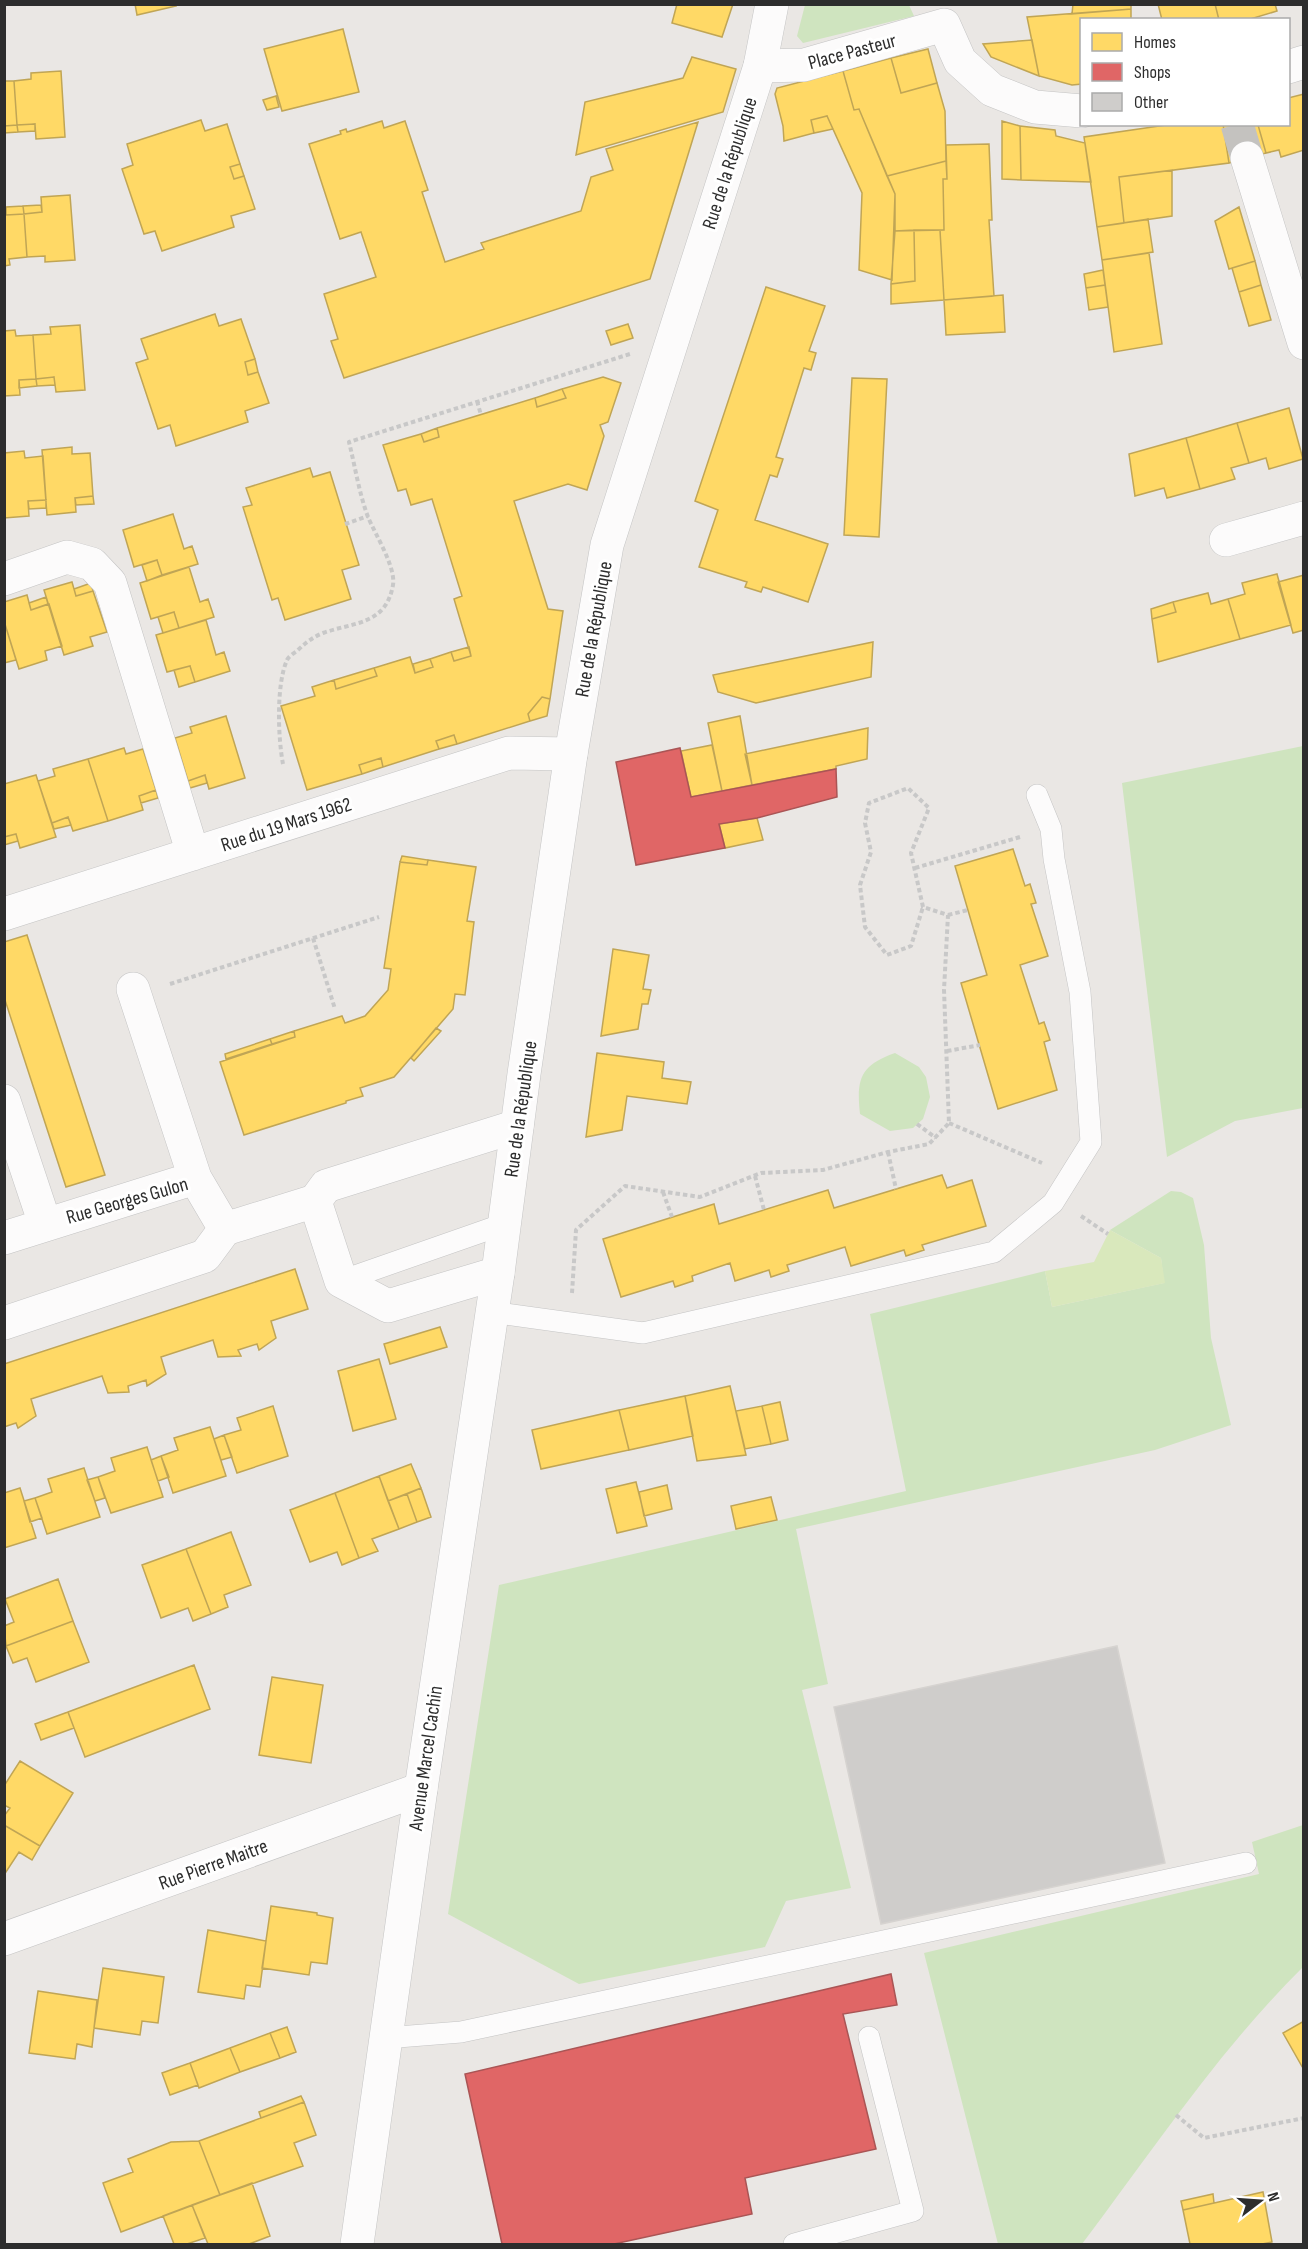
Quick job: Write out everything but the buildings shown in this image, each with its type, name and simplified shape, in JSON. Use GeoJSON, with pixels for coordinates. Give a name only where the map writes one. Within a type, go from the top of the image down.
{"type":"FeatureCollection","features":[{"type":"Feature","properties":{"kind":"street","name":"Rue de la République"},"geometry":{"type":"LineString","coordinates":[[498,1273],[571,754],[607,545],[760,66],[772,4]]}},
{"type":"Feature","properties":{"kind":"street","name":"Place Pasteur"},"geometry":{"type":"LineString","coordinates":[[760,66],[804,65],[944,25],[960,61],[992,90],[1035,107],[1080,111]]}},
{"type":"Feature","properties":{"kind":"street"},"geometry":{"type":"LineString","coordinates":[[1247,158],[1304,343]]}},
{"type":"Feature","properties":{"kind":"street"},"geometry":{"type":"LineString","coordinates":[[1226,540],[1304,518]]}},
{"type":"Feature","properties":{"kind":"street"},"geometry":{"type":"LineString","coordinates":[[4,579],[67,557],[92,564],[110,583],[193,854]]}},
{"type":"Feature","properties":{"kind":"street","name":"Rue du 19 Mars 1962"},"geometry":{"type":"LineString","coordinates":[[4,914],[509,753],[571,754]]}},
{"type":"Feature","properties":{"kind":"street"},"geometry":{"type":"LineString","coordinates":[[134,992],[195,1178]]}},
{"type":"Feature","properties":{"kind":"street"},"geometry":{"type":"LineString","coordinates":[[4,1101],[45,1224]]}},
{"type":"Feature","properties":{"kind":"street"},"geometry":{"type":"LineString","coordinates":[[4,1323],[205,1256],[225,1229],[315,1201],[326,1186],[517,1126]]}},
{"type":"Feature","properties":{"kind":"street","name":"Rue Georges Gulon"},"geometry":{"type":"LineString","coordinates":[[4,1238],[195,1178],[225,1229]]}},
{"type":"Feature","properties":{"kind":"street"},"geometry":{"type":"LineString","coordinates":[[315,1201],[341,1281],[388,1306],[498,1273]]}},
{"type":"Feature","properties":{"kind":"street","name":"Avenue Marcel Cachin"},"geometry":{"type":"LineString","coordinates":[[357,2244],[421,1789],[498,1273]]}},
{"type":"Feature","properties":{"kind":"street","name":"Rue Pierre Maitre"},"geometry":{"type":"LineString","coordinates":[[4,1938],[421,1789]]}},
{"type":"Feature","properties":{"kind":"lane"},"geometry":{"type":"LineString","coordinates":[[492,1312],[643,1334],[994,1252],[1053,1203],[1091,1142],[1080,992],[1050,829],[1037,795]]}},
{"type":"Feature","properties":{"kind":"lane"},"geometry":{"type":"LineString","coordinates":[[341,1281],[504,1224]]}},
{"type":"Feature","properties":{"kind":"lane"},"geometry":{"type":"LineString","coordinates":[[385,2038],[461,2032],[1246,1863]]}},
{"type":"Feature","properties":{"kind":"lane"},"geometry":{"type":"LineString","coordinates":[[794,2244],[913,2211],[869,2037]]}},
{"type":"Feature","properties":{"kind":"path"},"geometry":{"type":"LineString","coordinates":[[283,764],[280,748],[279,698],[288,659],[307,642],[324,633],[372,618],[388,604],[394,582],[385,551],[368,516],[349,442],[629,354],[663,369]]}},
{"type":"Feature","properties":{"kind":"path"},"geometry":{"type":"LineString","coordinates":[[477,401],[482,415]]}},
{"type":"Feature","properties":{"kind":"path"},"geometry":{"type":"LineString","coordinates":[[345,524],[368,516]]}},
{"type":"Feature","properties":{"kind":"path"},"geometry":{"type":"LineString","coordinates":[[908,788],[928,808],[911,853],[923,907],[911,946],[887,955],[865,927],[860,885],[871,852],[865,823],[869,803],[908,788]]}},
{"type":"Feature","properties":{"kind":"path"},"geometry":{"type":"LineString","coordinates":[[915,868],[1050,829]]}},
{"type":"Feature","properties":{"kind":"path"},"geometry":{"type":"LineString","coordinates":[[923,907],[948,915],[968,910]]}},
{"type":"Feature","properties":{"kind":"path"},"geometry":{"type":"LineString","coordinates":[[570,1324],[576,1230],[625,1186],[700,1197],[761,1173],[823,1170],[888,1152],[929,1144],[936,1138],[949,1123],[944,990],[948,915]]}},
{"type":"Feature","properties":{"kind":"path"},"geometry":{"type":"LineString","coordinates":[[134,992],[379,917]]}},
{"type":"Feature","properties":{"kind":"path"},"geometry":{"type":"LineString","coordinates":[[313,938],[335,1009]]}},
{"type":"Feature","properties":{"kind":"path"},"geometry":{"type":"LineString","coordinates":[[946,1051],[980,1045]]}},
{"type":"Feature","properties":{"kind":"path"},"geometry":{"type":"LineString","coordinates":[[949,1123],[1071,1174]]}},
{"type":"Feature","properties":{"kind":"path"},"geometry":{"type":"LineString","coordinates":[[917,1124],[936,1138]]}},
{"type":"Feature","properties":{"kind":"path"},"geometry":{"type":"LineString","coordinates":[[888,1152],[896,1189]]}},
{"type":"Feature","properties":{"kind":"path"},"geometry":{"type":"LineString","coordinates":[[755,1176],[764,1210]]}},
{"type":"Feature","properties":{"kind":"path"},"geometry":{"type":"LineString","coordinates":[[663,1192],[672,1217]]}},
{"type":"Feature","properties":{"kind":"path"},"geometry":{"type":"LineString","coordinates":[[1176,2115],[1204,2138],[1304,2118]]}},
{"type":"Feature","properties":{"kind":"green space"},"geometry":{"type":"Polygon","coordinates":[[[805,5],[909,5],[914,16],[803,43],[797,36],[805,5]]]}},
{"type":"Feature","properties":{"kind":"green space"},"geometry":{"type":"Polygon","coordinates":[[[1303,746],[1303,1108],[1235,1121],[1167,1157],[1122,783],[1303,746]]]}},
{"type":"Feature","properties":{"kind":"green space"},"geometry":{"type":"Polygon","coordinates":[[[895,1053],[919,1067],[926,1077],[930,1097],[923,1119],[913,1128],[890,1131],[860,1114],[859,1091],[863,1074],[868,1068],[895,1053]]]}},
{"type":"Feature","properties":{"kind":"green space"},"geometry":{"type":"Polygon","coordinates":[[[1171,1191],[1181,1192],[1193,1198],[1204,1245],[1211,1338],[1231,1425],[1155,1450],[796,1529],[828,1684],[802,1690],[851,1888],[786,1901],[765,1947],[579,1984],[448,1914],[499,1585],[906,1491],[870,1314],[1045,1271],[1052,1307],[1164,1283],[1161,1258],[1110,1230],[1171,1191]]]}},
{"type":"Feature","properties":{"kind":"green space"},"geometry":{"type":"Polygon","coordinates":[[[1110,1230],[1161,1258],[1165,1283],[1052,1307],[1045,1271],[1094,1262],[1110,1230]]]}},
{"type":"Feature","properties":{"kind":"green space"},"geometry":{"type":"Polygon","coordinates":[[[1303,1825],[1303,1967],[1272,1999],[1215,2066],[1082,2244],[998,2244],[924,1953],[1259,1874],[1252,1842],[1303,1825]]]}},
{"type":"Feature","properties":{"kind":"tunnel"},"geometry":{"type":"LineString","coordinates":[[1238,126],[1247,158]]}}]}
